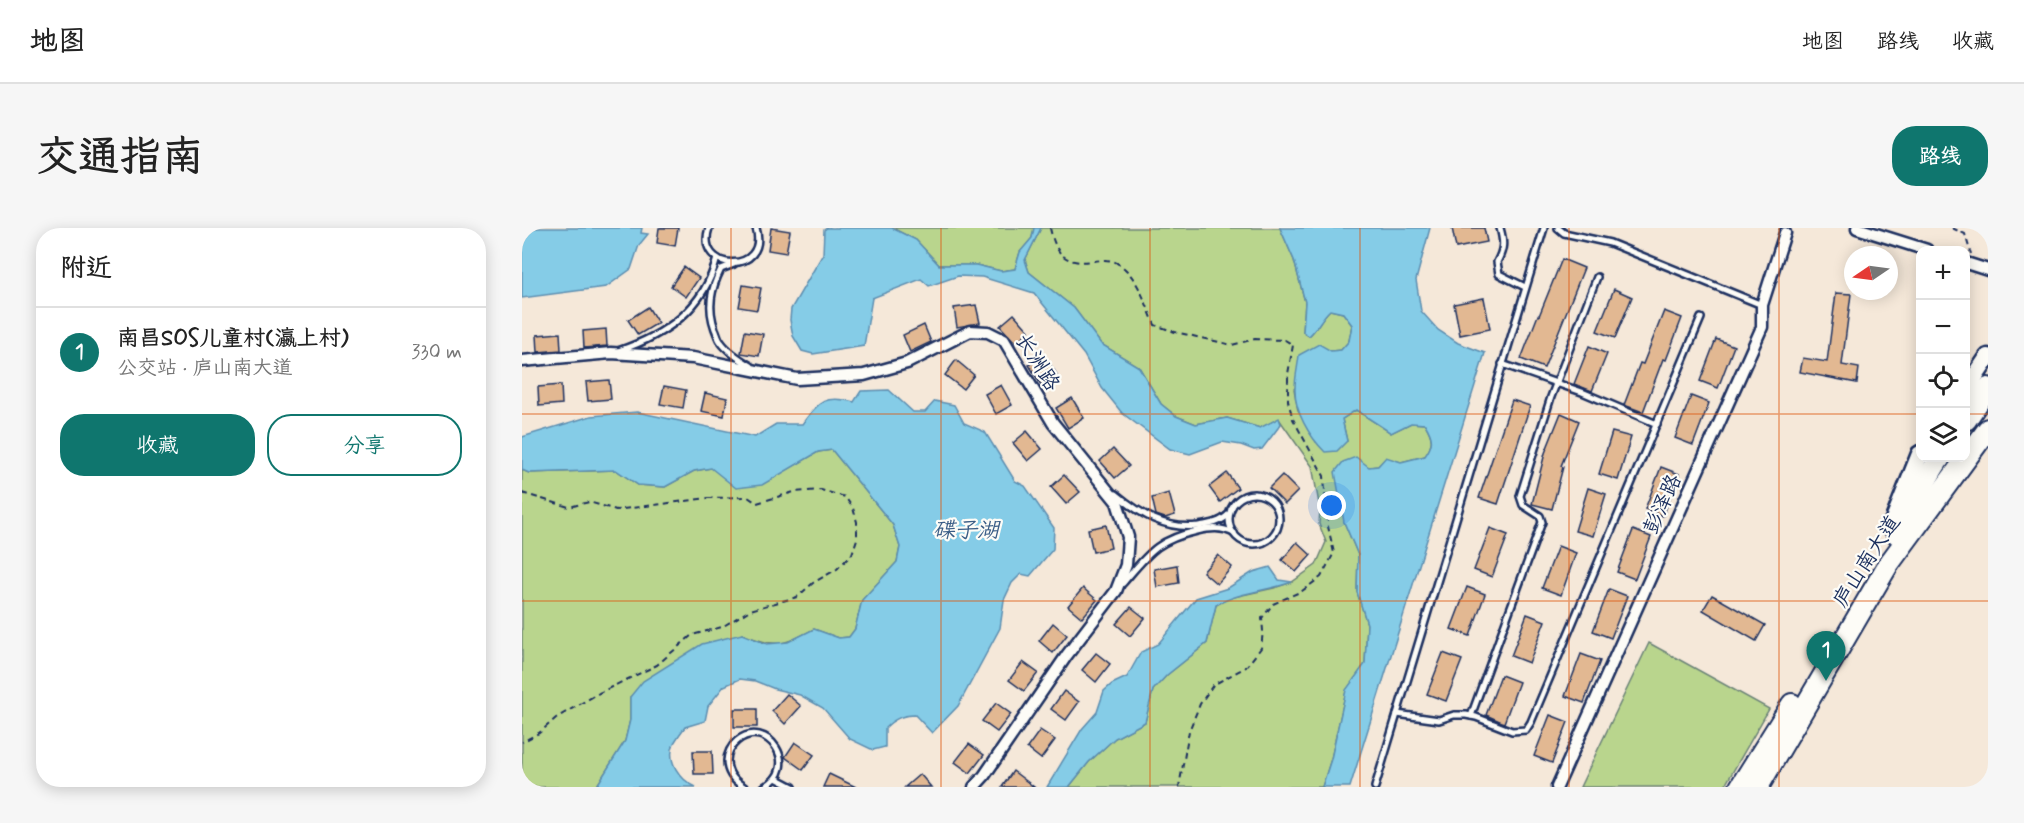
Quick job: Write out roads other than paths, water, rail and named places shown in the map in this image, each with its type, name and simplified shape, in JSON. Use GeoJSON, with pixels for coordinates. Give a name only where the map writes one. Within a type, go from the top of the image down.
{"type":"FeatureCollection","features":[{"type":"Feature","properties":{"kind":"highway"},"geometry":{"type":"LineString","coordinates":[[1970,413],[1988,388]]}},
{"type":"Feature","properties":{"kind":"highway","name":"庐山南大道"},"geometry":{"type":"LineString","coordinates":[[1758,787],[1888,565],[1988,429]]}},
{"type":"Feature","properties":{"kind":"highway","name":"庐山南大道"},"geometry":{"type":"LineString","coordinates":[[1740,787],[1906,521],[1928,475],[1937,462]]}},
{"type":"Feature","properties":{"kind":"main road"},"geometry":{"type":"LineString","coordinates":[[1970,383],[1988,357]]}},
{"type":"Feature","properties":{"kind":"main road"},"geometry":{"type":"LineString","coordinates":[[1891,527],[1917,462]]}},
{"type":"Feature","properties":{"kind":"street"},"geometry":{"type":"LineString","coordinates":[[1857,228],[1916,247]]}},
{"type":"Feature","properties":{"kind":"street","name":"彭泽路"},"geometry":{"type":"LineString","coordinates":[[1557,787],[1762,327],[1762,305],[1785,233]]}},
{"type":"Feature","properties":{"kind":"street"},"geometry":{"type":"LineString","coordinates":[[1970,264],[1988,270]]}},
{"type":"Feature","properties":{"kind":"street","name":"长洲路"},"geometry":{"type":"LineString","coordinates":[[522,362],[611,353],[693,358],[798,379],[864,375],[907,363],[970,331],[988,332],[1004,340],[1053,423],[1117,502],[1128,537],[1126,565],[1116,591],[1067,655],[984,776],[974,787]]}},
{"type":"Feature","properties":{"kind":"lane"},"geometry":{"type":"LineString","coordinates":[[709,228],[708,246],[717,258],[725,263],[734,264]]}},
{"type":"Feature","properties":{"kind":"lane"},"geometry":{"type":"LineString","coordinates":[[756,228],[757,242],[751,255],[739,263],[721,269],[710,300],[711,318],[720,342],[739,359],[763,373]]}},
{"type":"Feature","properties":{"kind":"lane"},"geometry":{"type":"LineString","coordinates":[[1500,228],[1504,240],[1503,251],[1497,262],[1499,274],[1525,287]]}},
{"type":"Feature","properties":{"kind":"lane"},"geometry":{"type":"LineString","coordinates":[[1375,787],[1544,228]]}},
{"type":"Feature","properties":{"kind":"lane"},"geometry":{"type":"LineString","coordinates":[[1558,228],[1564,233],[1610,243],[1762,305]]}},
{"type":"Feature","properties":{"kind":"lane"},"geometry":{"type":"LineString","coordinates":[[611,353],[657,335],[684,315],[705,291],[717,258]]}},
{"type":"Feature","properties":{"kind":"lane"},"geometry":{"type":"LineString","coordinates":[[1471,716],[1542,522],[1540,516],[1523,506],[1520,496],[1556,383],[1597,277]]}},
{"type":"Feature","properties":{"kind":"lane"},"geometry":{"type":"LineString","coordinates":[[1397,714],[1439,720],[1454,715],[1471,716],[1512,731],[1526,730],[1701,318]]}},
{"type":"Feature","properties":{"kind":"lane"},"geometry":{"type":"LineString","coordinates":[[1502,364],[1657,424]]}},
{"type":"Feature","properties":{"kind":"lane"},"geometry":{"type":"LineString","coordinates":[[1099,480],[1131,507],[1152,519],[1172,525],[1190,527],[1222,521],[1239,499],[1246,495],[1259,495],[1271,501],[1278,512],[1279,523],[1275,534],[1262,543],[1250,544],[1225,529],[1211,528],[1179,535],[1165,541],[1151,550],[1116,591]]}},
{"type":"Feature","properties":{"kind":"lane"},"geometry":{"type":"LineString","coordinates":[[1230,513],[1230,526],[1234,534]]}},
{"type":"Feature","properties":{"kind":"lane"},"geometry":{"type":"LineString","coordinates":[[744,787],[731,776],[727,759],[735,743],[750,735],[768,738],[779,752],[781,761],[776,778],[764,787]]}},
{"type":"Feature","properties":{"kind":"lane"},"geometry":{"type":"LineString","coordinates":[[776,778],[792,787]]}},
{"type":"Feature","properties":{"kind":"water"},"geometry":{"type":"Polygon","coordinates":[[[532,228],[642,228],[641,233],[648,234],[639,245],[631,269],[606,287],[522,298],[522,237],[532,228]]]}},
{"type":"Feature","properties":{"kind":"water"},"geometry":{"type":"Polygon","coordinates":[[[827,228],[892,228],[916,240],[939,265],[976,265],[1001,271],[1015,269],[1020,252],[1032,238],[1034,228],[1041,228],[1025,260],[1029,272],[1074,308],[1101,344],[1139,367],[1161,404],[1176,416],[1196,424],[1227,418],[1260,428],[1279,418],[1281,424],[1262,449],[1254,450],[1222,442],[1190,454],[1170,449],[1122,413],[1102,388],[1084,355],[1034,293],[982,277],[958,276],[929,286],[921,279],[872,298],[864,346],[813,354],[802,351],[793,336],[790,320],[791,309],[823,254],[824,230],[827,228]]]}},
{"type":"Feature","properties":{"kind":"water"},"geometry":{"type":"Polygon","coordinates":[[[1280,228],[1430,228],[1416,280],[1421,311],[1438,330],[1458,343],[1485,353],[1350,787],[1322,787],[1331,759],[1346,690],[1365,664],[1367,624],[1357,592],[1358,555],[1344,522],[1335,472],[1343,462],[1356,457],[1369,467],[1378,466],[1386,457],[1401,462],[1425,456],[1430,448],[1431,440],[1425,424],[1411,423],[1391,433],[1356,410],[1342,419],[1347,441],[1337,451],[1325,452],[1313,438],[1300,414],[1295,397],[1299,355],[1319,344],[1331,351],[1341,350],[1349,341],[1352,325],[1343,313],[1330,310],[1309,336],[1303,332],[1305,302],[1294,260],[1280,228]]]}},
{"type":"Feature","properties":{"kind":"water","name":"碟子湖"},"geometry":{"type":"Polygon","coordinates":[[[889,390],[913,412],[925,412],[935,401],[954,405],[964,423],[985,432],[1015,481],[1025,486],[1054,528],[1053,549],[1030,576],[1021,574],[1012,583],[1004,600],[1000,628],[958,706],[932,733],[915,715],[898,718],[885,728],[885,747],[873,750],[850,739],[823,708],[800,695],[755,681],[740,679],[724,686],[708,706],[705,721],[685,727],[674,743],[672,756],[676,769],[685,780],[696,787],[596,787],[625,741],[630,720],[630,697],[643,681],[702,644],[742,634],[767,644],[788,642],[814,629],[839,638],[849,637],[855,629],[862,600],[897,562],[900,547],[893,525],[832,450],[818,452],[762,485],[736,488],[711,468],[694,471],[665,487],[638,485],[616,470],[529,473],[522,470],[522,437],[591,416],[637,412],[755,437],[776,424],[802,424],[823,402],[836,399],[854,402],[861,391],[889,390]]]}},
{"type":"Feature","properties":{"kind":"water"},"geometry":{"type":"Polygon","coordinates":[[[1270,567],[1279,580],[1292,582],[1234,597],[1216,605],[1207,643],[1167,675],[1153,690],[1145,722],[1115,738],[1089,762],[1069,787],[1047,787],[1082,729],[1097,712],[1104,691],[1112,684],[1127,677],[1141,652],[1158,644],[1196,598],[1228,588],[1253,572],[1270,567]]]}},
{"type":"Feature","properties":{"kind":"place","name":"南昌SOS儿童村(瀛上村)"},"geometry":{"type":"Point","coordinates":[1826,681]}}]}
